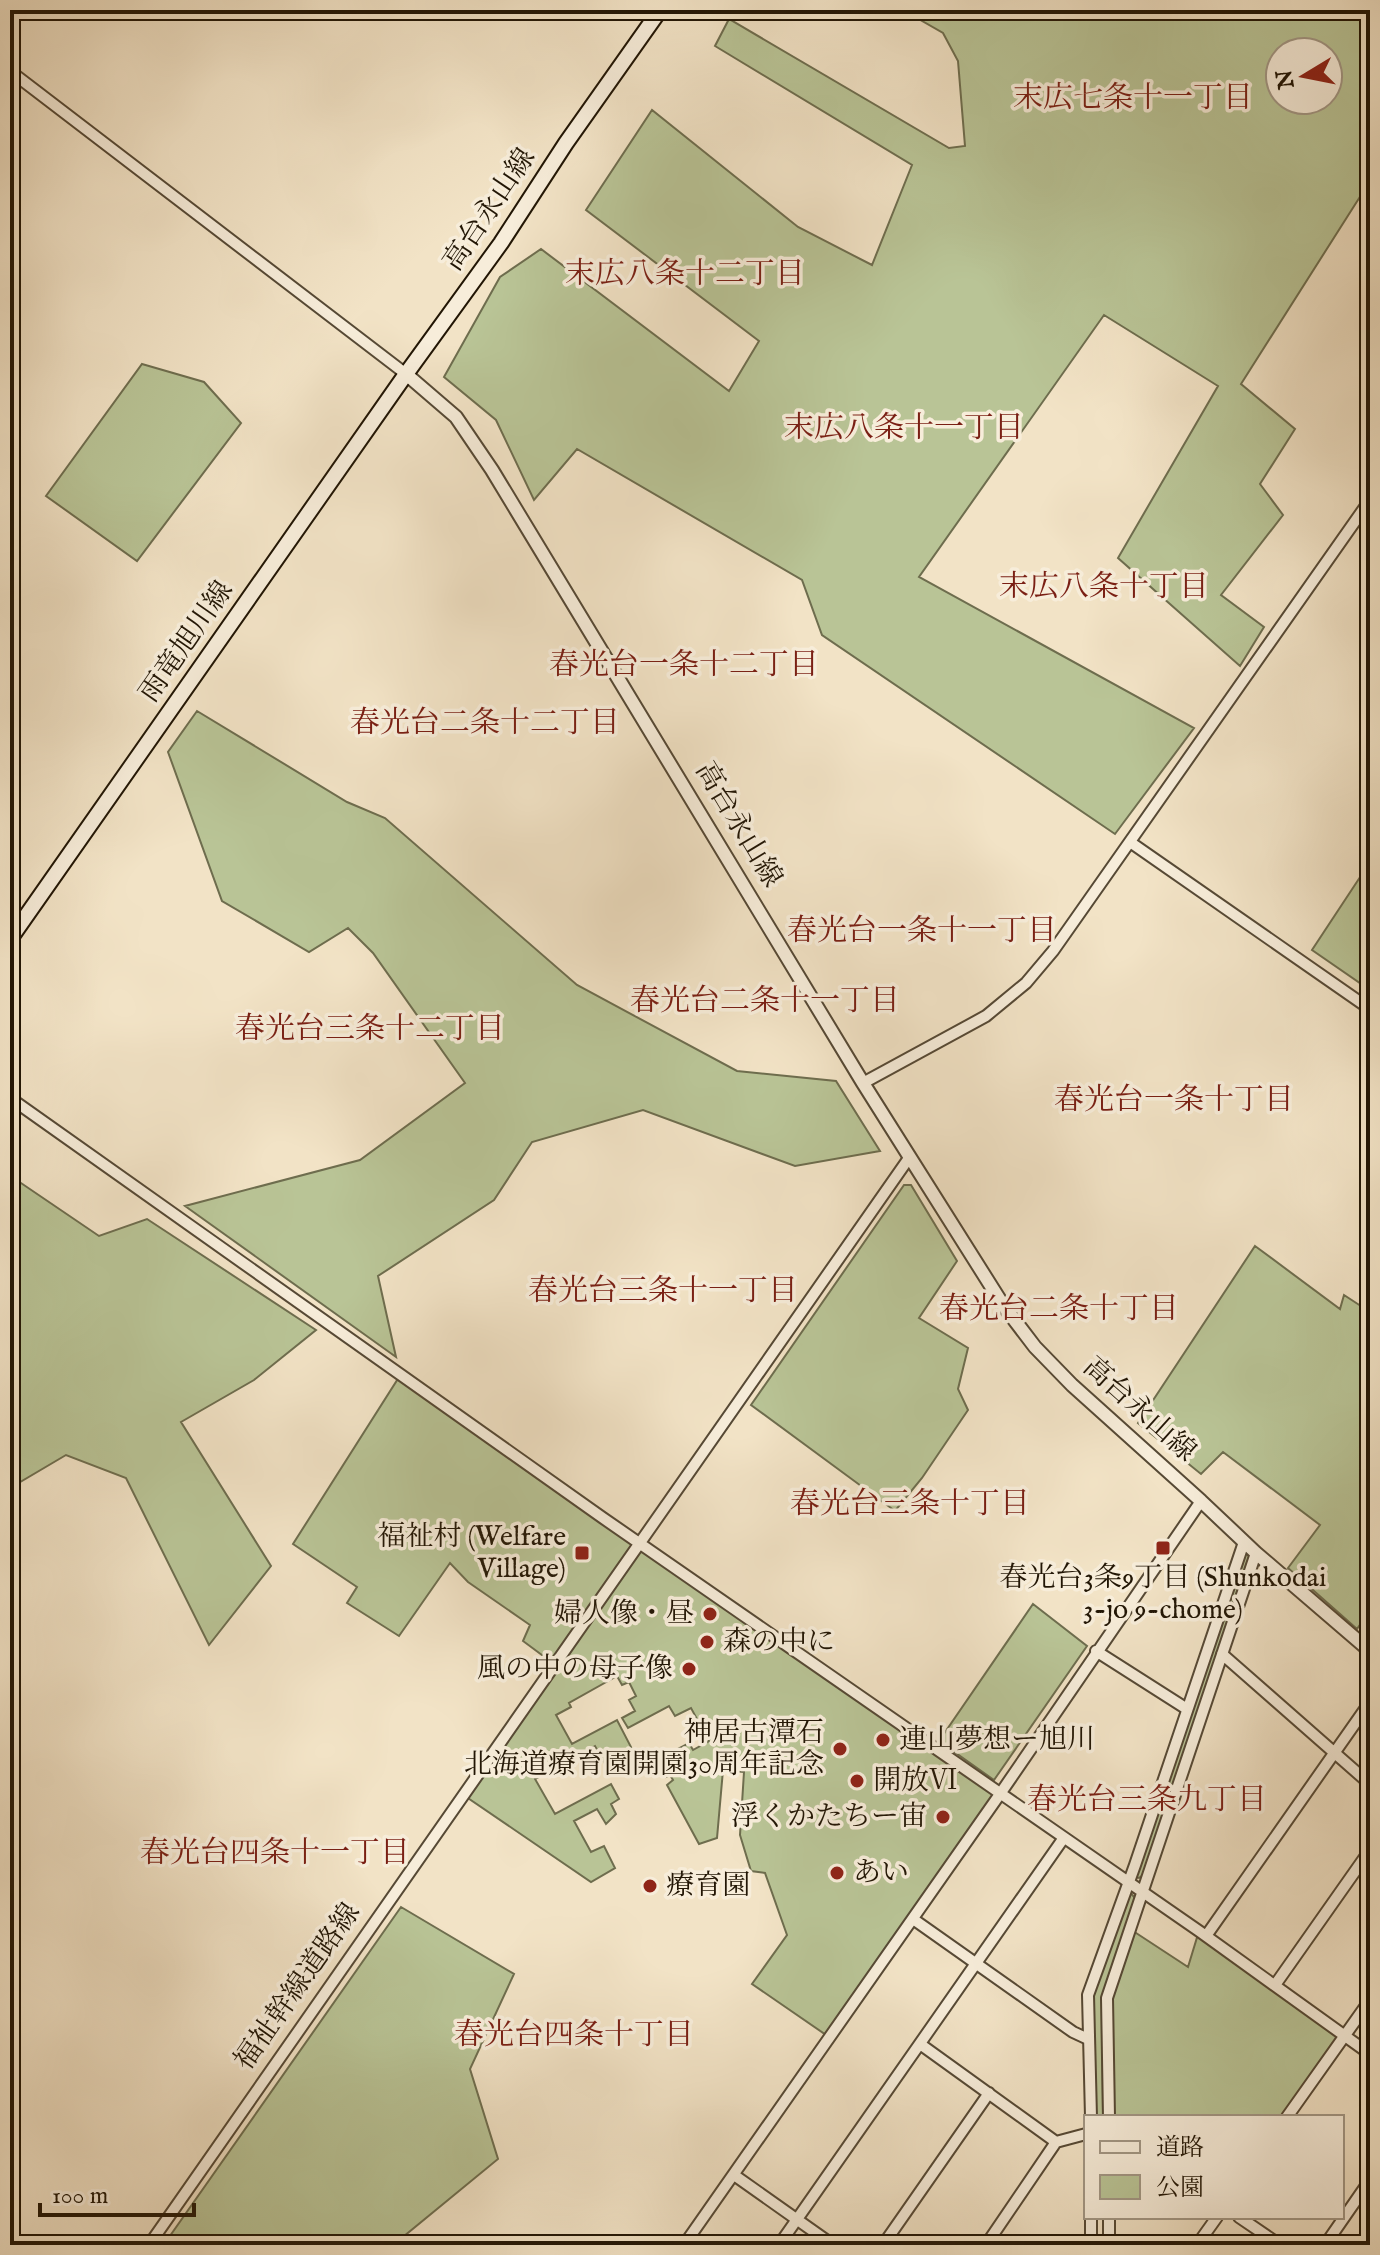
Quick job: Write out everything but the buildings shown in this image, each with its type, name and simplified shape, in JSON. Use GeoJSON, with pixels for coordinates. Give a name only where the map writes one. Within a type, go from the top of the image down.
{"type":"FeatureCollection","features":[{"type":"Feature","properties":{"kind":"main road","name":"高台永山線"},"geometry":{"type":"LineString","coordinates":[[406,374],[501,243],[566,143],[660,10]]}},
{"type":"Feature","properties":{"kind":"main road","name":"雨竜旭川線"},"geometry":{"type":"LineString","coordinates":[[10,939],[406,374]]}},
{"type":"Feature","properties":{"kind":"street"},"geometry":{"type":"LineString","coordinates":[[10,71],[406,374]]}},
{"type":"Feature","properties":{"kind":"street","name":"高台永山線"},"geometry":{"type":"LineString","coordinates":[[406,374],[456,417],[492,470],[863,1083],[1003,1305],[1035,1347],[1072,1385],[1256,1553],[1366,1647]]}},
{"type":"Feature","properties":{"kind":"street"},"geometry":{"type":"LineString","coordinates":[[863,1083],[986,1016],[1026,983],[1053,951],[1370,500]]}},
{"type":"Feature","properties":{"kind":"street"},"geometry":{"type":"LineString","coordinates":[[1130,842],[1370,1009]]}},
{"type":"Feature","properties":{"kind":"street"},"geometry":{"type":"LineString","coordinates":[[10,1098],[640,1544],[1206,1936],[1370,2054]]}},
{"type":"Feature","properties":{"kind":"street","name":"福祉幹線道路線"},"geometry":{"type":"LineString","coordinates":[[149,2245],[909,1158]]}},
{"type":"Feature","properties":{"kind":"street"},"geometry":{"type":"LineString","coordinates":[[684,2245],[1201,1501]]}},
{"type":"Feature","properties":{"kind":"street"},"geometry":{"type":"LineString","coordinates":[[1091,2115],[1088,1995],[1244,1542]]}},
{"type":"Feature","properties":{"kind":"street"},"geometry":{"type":"LineString","coordinates":[[1109,2115],[1107,1998],[1256,1553]]}},
{"type":"Feature","properties":{"kind":"street"},"geometry":{"type":"LineString","coordinates":[[1366,1647],[1370,1631]]}},
{"type":"Feature","properties":{"kind":"street"},"geometry":{"type":"LineString","coordinates":[[1096,1651],[1187,1709]]}},
{"type":"Feature","properties":{"kind":"street"},"geometry":{"type":"LineString","coordinates":[[1222,1654],[1370,1784]]}},
{"type":"Feature","properties":{"kind":"street"},"geometry":{"type":"LineString","coordinates":[[1206,1936],[1370,1702]]}},
{"type":"Feature","properties":{"kind":"street"},"geometry":{"type":"LineString","coordinates":[[779,2245],[1063,1839]]}},
{"type":"Feature","properties":{"kind":"street"},"geometry":{"type":"LineString","coordinates":[[1275,1985],[1370,1850]]}},
{"type":"Feature","properties":{"kind":"street"},"geometry":{"type":"LineString","coordinates":[[913,1919],[1073,2032],[1088,2039]]}},
{"type":"Feature","properties":{"kind":"street"},"geometry":{"type":"LineString","coordinates":[[1288,2115],[1370,2000]]}},
{"type":"Feature","properties":{"kind":"street"},"geometry":{"type":"LineString","coordinates":[[920,2044],[1056,2142]]}},
{"type":"Feature","properties":{"kind":"street"},"geometry":{"type":"LineString","coordinates":[[883,2245],[989,2093]]}},
{"type":"Feature","properties":{"kind":"street"},"geometry":{"type":"LineString","coordinates":[[986,2245],[1056,2142],[1084,2135]]}},
{"type":"Feature","properties":{"kind":"street"},"geometry":{"type":"LineString","coordinates":[[734,2175],[833,2245]]}},
{"type":"Feature","properties":{"kind":"street"},"geometry":{"type":"LineString","coordinates":[[1344,2218],[1370,2180]]}},
{"type":"Feature","properties":{"kind":"street"},"geometry":{"type":"LineString","coordinates":[[1091,2219],[1091,2245]]}},
{"type":"Feature","properties":{"kind":"street"},"geometry":{"type":"LineString","coordinates":[[1109,2219],[1109,2245]]}},
{"type":"Feature","properties":{"kind":"street"},"geometry":{"type":"LineString","coordinates":[[1197,2245],[1216,2219]]}},
{"type":"Feature","properties":{"kind":"street"},"geometry":{"type":"LineString","coordinates":[[1242,2219],[1280,2245]]}},
{"type":"Feature","properties":{"kind":"street"},"geometry":{"type":"LineString","coordinates":[[1325,2245],[1343,2219]]}},
{"type":"Feature","properties":{"kind":"green space"},"geometry":{"type":"Polygon","coordinates":[[[903,10],[1370,10],[1370,181],[1241,384],[1295,429],[1260,484],[1283,515],[1221,595],[1264,627],[1240,666],[1118,558],[1218,386],[1104,315],[919,577],[1194,728],[1115,834],[822,635],[802,580],[577,449],[534,500],[496,420],[444,377],[500,277],[541,249],[729,391],[759,341],[586,210],[652,110],[798,227],[872,265],[912,165],[715,46],[729,19],[949,148],[965,146],[958,61],[943,33],[903,10]]]}},
{"type":"Feature","properties":{"kind":"green space"},"geometry":{"type":"Polygon","coordinates":[[[142,364],[204,382],[241,423],[137,561],[46,496],[142,364]]]}},
{"type":"Feature","properties":{"kind":"green space"},"geometry":{"type":"Polygon","coordinates":[[[197,711],[347,802],[385,818],[577,985],[737,1071],[836,1081],[880,1151],[795,1166],[643,1110],[532,1142],[494,1200],[378,1276],[396,1357],[185,1206],[360,1160],[465,1083],[373,953],[348,928],[309,952],[222,901],[168,752],[197,711]]]}},
{"type":"Feature","properties":{"kind":"green space"},"geometry":{"type":"Polygon","coordinates":[[[1370,862],[1370,990],[1312,950],[1370,862]]]}},
{"type":"Feature","properties":{"kind":"green space"},"geometry":{"type":"Polygon","coordinates":[[[18,1181],[99,1236],[147,1219],[316,1330],[254,1380],[181,1422],[271,1566],[209,1645],[126,1478],[66,1455],[10,1488],[10,1184],[18,1181]]]}},
{"type":"Feature","properties":{"kind":"green space"},"geometry":{"type":"Polygon","coordinates":[[[904,1185],[911,1185],[957,1261],[919,1318],[968,1348],[958,1389],[968,1410],[922,1478],[895,1511],[751,1405],[904,1185]]]}},
{"type":"Feature","properties":{"kind":"green space"},"geometry":{"type":"Polygon","coordinates":[[[1255,1246],[1340,1309],[1344,1295],[1370,1312],[1370,1610],[1357,1629],[1288,1568],[1320,1525],[1223,1452],[1201,1474],[1138,1423],[1255,1246]]]}},
{"type":"Feature","properties":{"kind":"green space"},"geometry":{"type":"Polygon","coordinates":[[[401,1374],[1000,1794],[829,2037],[752,1984],[787,1935],[765,1873],[751,1871],[740,1835],[744,1772],[723,1770],[717,1838],[699,1844],[667,1785],[673,1780],[670,1775],[666,1777],[657,1760],[689,1743],[693,1750],[709,1741],[691,1708],[675,1716],[669,1706],[628,1728],[622,1718],[635,1711],[629,1700],[636,1696],[629,1682],[622,1685],[617,1676],[569,1703],[571,1707],[556,1715],[572,1744],[617,1720],[631,1747],[608,1760],[611,1767],[608,1769],[595,1746],[535,1779],[555,1814],[611,1784],[619,1799],[611,1804],[616,1814],[606,1824],[597,1809],[574,1821],[591,1852],[604,1846],[615,1868],[591,1882],[462,1794],[554,1664],[523,1641],[530,1625],[468,1582],[450,1563],[399,1636],[347,1603],[357,1587],[293,1544],[401,1374]]]}},
{"type":"Feature","properties":{"kind":"green space"},"geometry":{"type":"Polygon","coordinates":[[[1243,1550],[1251,1558],[1143,1875],[1135,1877],[1243,1550]]]}},
{"type":"Feature","properties":{"kind":"green space"},"geometry":{"type":"Polygon","coordinates":[[[1033,1604],[1087,1646],[994,1780],[939,1741],[1033,1604]]]}},
{"type":"Feature","properties":{"kind":"green space"},"geometry":{"type":"Polygon","coordinates":[[[1128,1890],[1135,1898],[1102,1998],[1103,2115],[1091,2115],[1091,1996],[1128,1890]]]}},
{"type":"Feature","properties":{"kind":"green space"},"geometry":{"type":"Polygon","coordinates":[[[401,1907],[514,1974],[470,2069],[498,2159],[403,2237],[398,2245],[165,2243],[401,1907]]]}},
{"type":"Feature","properties":{"kind":"green space"},"geometry":{"type":"Polygon","coordinates":[[[1130,1929],[1188,1967],[1199,1931],[1345,2036],[1288,2115],[1109,2115],[1107,1999],[1130,1929]]]}},
{"type":"Feature","properties":{"kind":"place","name":"春光台3条9丁目 (Shunkodai 3-jo 9-chome)"},"geometry":{"type":"Point","coordinates":[1163,1548]}},
{"type":"Feature","properties":{"kind":"place","name":"福祉村 (Welfare Village)"},"geometry":{"type":"Point","coordinates":[582,1553]}},
{"type":"Feature","properties":{"kind":"place","name":"婦人像・昼"},"geometry":{"type":"Point","coordinates":[710,1614]}},
{"type":"Feature","properties":{"kind":"place","name":"森の中に"},"geometry":{"type":"Point","coordinates":[707,1642]}},
{"type":"Feature","properties":{"kind":"place","name":"風の中の母子像"},"geometry":{"type":"Point","coordinates":[689,1669]}},
{"type":"Feature","properties":{"kind":"place","name":"連山夢想ー旭川"},"geometry":{"type":"Point","coordinates":[883,1740]}},
{"type":"Feature","properties":{"kind":"place","name":"神居古潭石 北海道療育園開園30周年記念"},"geometry":{"type":"Point","coordinates":[840,1749]}},
{"type":"Feature","properties":{"kind":"place","name":"開放Ⅵ"},"geometry":{"type":"Point","coordinates":[857,1781]}},
{"type":"Feature","properties":{"kind":"place","name":"浮くかたちー宙"},"geometry":{"type":"Point","coordinates":[943,1817]}},
{"type":"Feature","properties":{"kind":"place","name":"あい"},"geometry":{"type":"Point","coordinates":[837,1873]}},
{"type":"Feature","properties":{"kind":"place","name":"療育園"},"geometry":{"type":"Point","coordinates":[650,1886]}},
{"type":"Feature","properties":{"kind":"district","name":"末広七条十一丁目"},"geometry":{"type":"Point","coordinates":[1133,99]}},
{"type":"Feature","properties":{"kind":"district","name":"末広八条十二丁目"},"geometry":{"type":"Point","coordinates":[685,275]}},
{"type":"Feature","properties":{"kind":"district","name":"末広八条十一丁目"},"geometry":{"type":"Point","coordinates":[904,429]}},
{"type":"Feature","properties":{"kind":"district","name":"末広八条十丁目"},"geometry":{"type":"Point","coordinates":[1104,588]}},
{"type":"Feature","properties":{"kind":"district","name":"春光台一条十二丁目"},"geometry":{"type":"Point","coordinates":[684,666]}},
{"type":"Feature","properties":{"kind":"district","name":"春光台二条十二丁目"},"geometry":{"type":"Point","coordinates":[485,724]}},
{"type":"Feature","properties":{"kind":"district","name":"春光台一条十一丁目"},"geometry":{"type":"Point","coordinates":[922,932]}},
{"type":"Feature","properties":{"kind":"district","name":"春光台二条十一丁目"},"geometry":{"type":"Point","coordinates":[765,1002]}},
{"type":"Feature","properties":{"kind":"district","name":"春光台三条十二丁目"},"geometry":{"type":"Point","coordinates":[370,1030]}},
{"type":"Feature","properties":{"kind":"district","name":"春光台一条十丁目"},"geometry":{"type":"Point","coordinates":[1174,1101]}},
{"type":"Feature","properties":{"kind":"district","name":"春光台三条十一丁目"},"geometry":{"type":"Point","coordinates":[663,1292]}},
{"type":"Feature","properties":{"kind":"district","name":"春光台二条十丁目"},"geometry":{"type":"Point","coordinates":[1059,1310]}},
{"type":"Feature","properties":{"kind":"district","name":"春光台三条十丁目"},"geometry":{"type":"Point","coordinates":[910,1505]}},
{"type":"Feature","properties":{"kind":"district","name":"春光台三条九丁目"},"geometry":{"type":"Point","coordinates":[1147,1801]}},
{"type":"Feature","properties":{"kind":"district","name":"春光台四条十一丁目"},"geometry":{"type":"Point","coordinates":[275,1854]}},
{"type":"Feature","properties":{"kind":"district","name":"春光台四条十丁目"},"geometry":{"type":"Point","coordinates":[574,2036]}}]}
